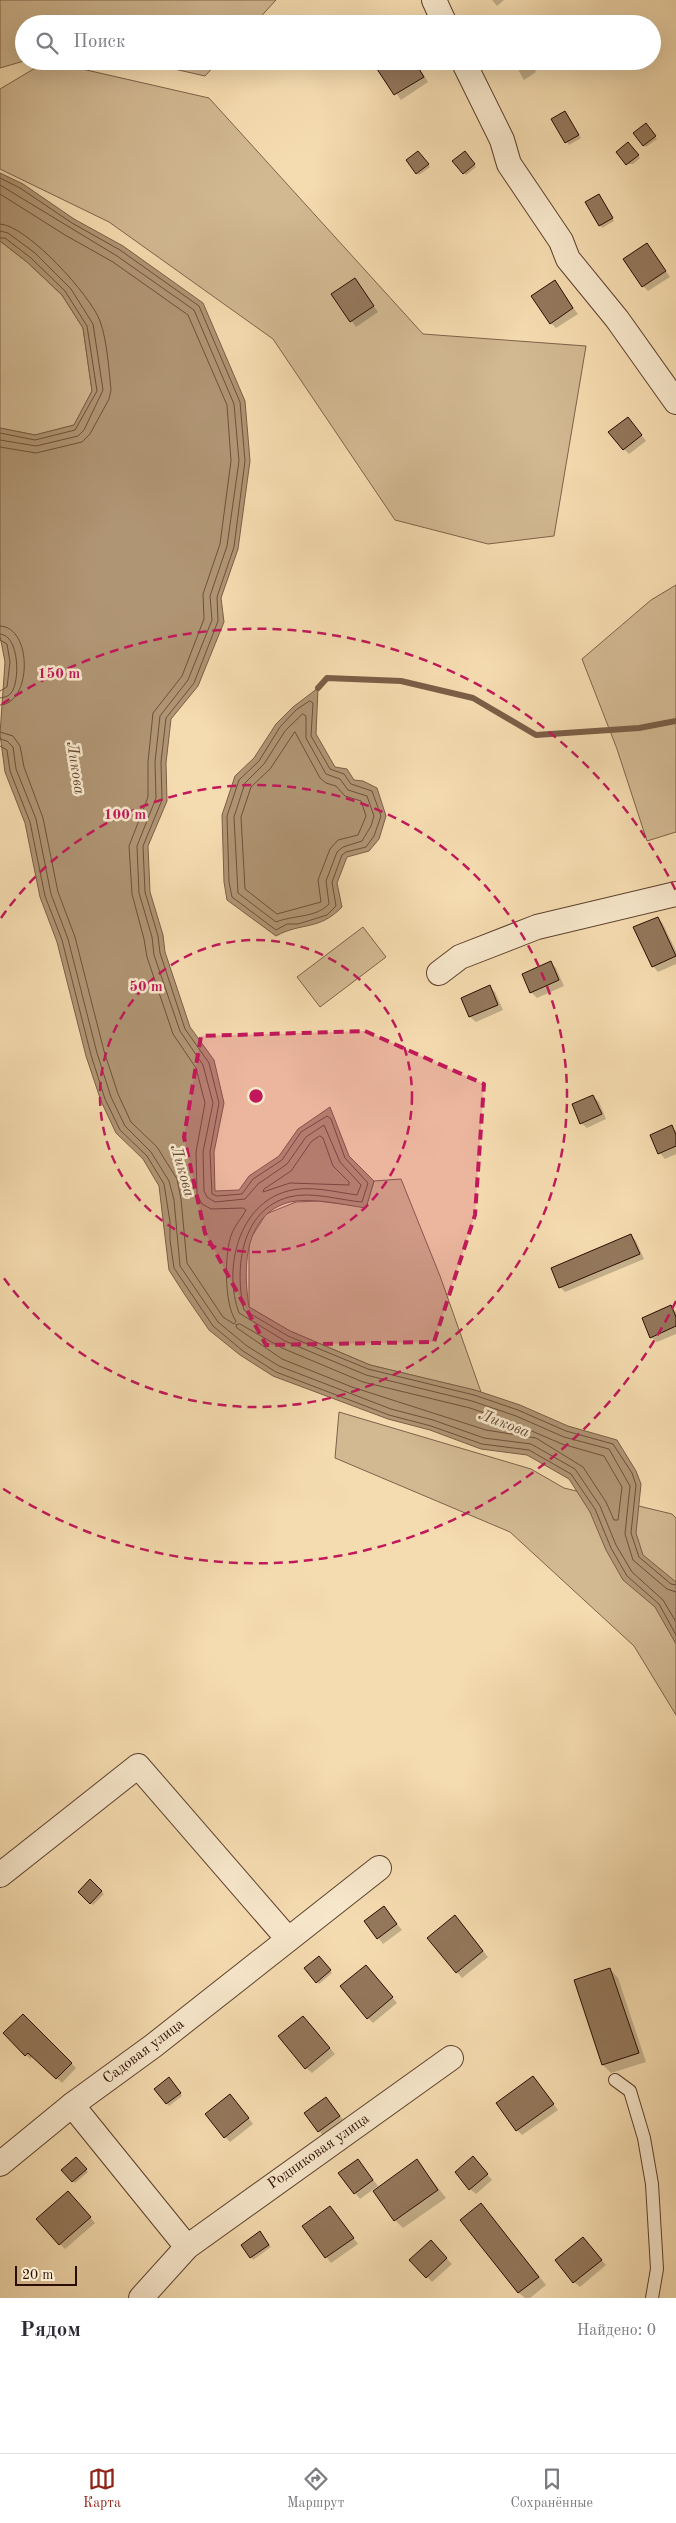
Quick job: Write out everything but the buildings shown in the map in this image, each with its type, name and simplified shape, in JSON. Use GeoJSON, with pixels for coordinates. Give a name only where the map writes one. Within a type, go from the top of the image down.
{"type":"FeatureCollection","features":[{"type":"Feature","properties":{"kind":"street"},"geometry":{"type":"LineString","coordinates":[[434,0],[441,15]]}},
{"type":"Feature","properties":{"kind":"street"},"geometry":{"type":"LineString","coordinates":[[467,70],[502,140],[509,164],[561,241],[568,259],[617,319],[676,402]]}},
{"type":"Feature","properties":{"kind":"street"},"geometry":{"type":"LineString","coordinates":[[439,973],[460,957],[537,927],[676,894]]}},
{"type":"Feature","properties":{"kind":"street"},"geometry":{"type":"LineString","coordinates":[[0,1875],[138,1766],[288,1939]]}},
{"type":"Feature","properties":{"kind":"street","name":"Садовая улица"},"geometry":{"type":"LineString","coordinates":[[0,2164],[72,2105],[153,2046],[379,1868]]}},
{"type":"Feature","properties":{"kind":"street","name":"Родниковая улица"},"geometry":{"type":"LineString","coordinates":[[141,2298],[188,2247],[451,2058]]}},
{"type":"Feature","properties":{"kind":"street"},"geometry":{"type":"LineString","coordinates":[[72,2105],[188,2247]]}},
{"type":"Feature","properties":{"kind":"lane"},"geometry":{"type":"LineString","coordinates":[[615,2080],[630,2091],[644,2138],[652,2184],[657,2269],[652,2298]]}},
{"type":"Feature","properties":{"kind":"highlighted area"},"geometry":{"type":"Polygon","coordinates":[[[365,1031],[484,1084],[475,1215],[434,1342],[266,1345],[205,1233],[184,1137],[201,1036],[365,1031]]]}},
{"type":"Feature","properties":{"kind":"shaded area"},"geometry":{"type":"Polygon","coordinates":[[[0,0],[276,0],[262,15],[15,15],[15,64],[0,68],[0,0]]]}},
{"type":"Feature","properties":{"kind":"shaded area"},"geometry":{"type":"Polygon","coordinates":[[[32,70],[86,70],[209,98],[423,334],[586,346],[554,536],[488,544],[395,520],[273,339],[109,222],[0,169],[0,89],[32,70]]]}},
{"type":"Feature","properties":{"kind":"shaded area"},"geometry":{"type":"Polygon","coordinates":[[[179,70],[211,70],[205,76],[179,70]]]}},
{"type":"Feature","properties":{"kind":"shaded area"},"geometry":{"type":"Polygon","coordinates":[[[0,241],[27,262],[62,295],[83,328],[92,391],[74,425],[35,435],[0,428],[0,241]]]}},
{"type":"Feature","properties":{"kind":"shaded area"},"geometry":{"type":"Polygon","coordinates":[[[676,585],[676,832],[647,841],[617,749],[582,659],[651,600],[676,585]]]}},
{"type":"Feature","properties":{"kind":"shaded area"},"geometry":{"type":"Polygon","coordinates":[[[363,927],[386,957],[320,1007],[297,977],[363,927]]]}},
{"type":"Feature","properties":{"kind":"shaded area"},"geometry":{"type":"Polygon","coordinates":[[[401,1179],[440,1276],[481,1392],[370,1365],[290,1331],[249,1307],[249,1241],[266,1214],[296,1202],[318,1201],[366,1207],[374,1181],[401,1179]]]}},
{"type":"Feature","properties":{"kind":"shaded area"},"geometry":{"type":"Polygon","coordinates":[[[339,1412],[531,1469],[564,1488],[672,1514],[676,1518],[676,1715],[634,1646],[510,1532],[335,1458],[339,1412]]]}},
{"type":"Feature","properties":{"kind":"water","name":"Ликова"},"geometry":{"type":"Polygon","coordinates":[[[0,173],[23,184],[74,219],[123,246],[203,303],[245,401],[250,461],[238,549],[221,598],[224,622],[198,686],[171,719],[166,763],[167,801],[148,846],[150,892],[163,935],[165,952],[190,1027],[214,1060],[224,1103],[214,1152],[215,1191],[239,1190],[249,1176],[279,1156],[298,1129],[330,1107],[349,1156],[374,1181],[366,1208],[308,1200],[290,1202],[274,1208],[263,1218],[255,1230],[247,1260],[246,1276],[249,1307],[290,1331],[370,1365],[475,1390],[520,1405],[568,1426],[617,1440],[636,1471],[641,1484],[636,1533],[643,1555],[676,1582],[676,1644],[655,1607],[623,1580],[606,1550],[590,1512],[569,1479],[527,1455],[481,1449],[430,1430],[388,1419],[273,1376],[240,1355],[209,1330],[169,1270],[159,1186],[143,1159],[116,1133],[101,1101],[86,1056],[57,942],[40,897],[25,823],[5,772],[0,734],[5,662],[0,636],[0,428],[35,435],[74,425],[92,391],[83,328],[62,295],[27,262],[0,241],[0,173]]]}},
{"type":"Feature","properties":{"kind":"water"},"geometry":{"type":"Polygon","coordinates":[[[318,688],[316,734],[335,767],[347,769],[354,780],[363,781],[377,788],[386,816],[379,839],[369,851],[347,857],[337,883],[342,907],[326,920],[276,936],[227,900],[224,882],[222,815],[235,776],[254,758],[276,724],[293,707],[318,688]]]}},
{"type":"Feature","properties":{"kind":"waterway"},"geometry":{"type":"LineString","coordinates":[[318,688],[327,678],[401,681],[473,698],[536,735],[639,728],[676,721]]}}]}
